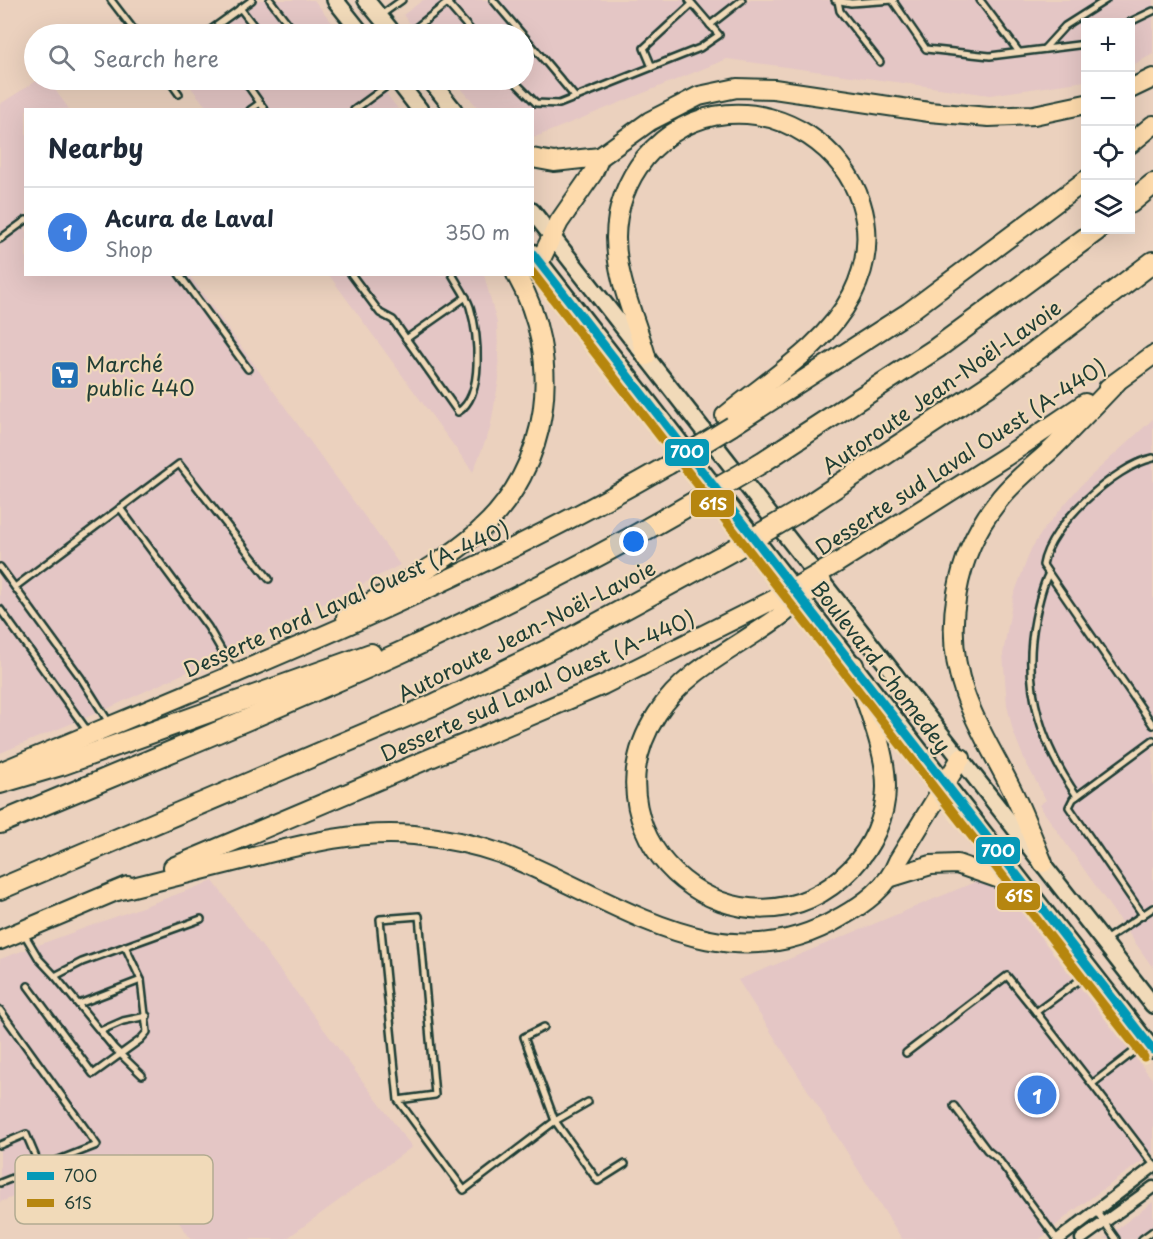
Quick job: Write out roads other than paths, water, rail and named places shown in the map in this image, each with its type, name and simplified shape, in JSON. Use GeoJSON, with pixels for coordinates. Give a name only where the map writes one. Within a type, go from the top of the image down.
{"type":"FeatureCollection","features":[{"type":"Feature","properties":{"kind":"highway"},"geometry":{"type":"LineString","coordinates":[[1135,200],[1153,184]]}},
{"type":"Feature","properties":{"kind":"highway","name":"Autoroute Jean-Noël-Lavoie"},"geometry":{"type":"LineString","coordinates":[[0,823],[337,682],[486,614],[696,501],[761,463],[937,348],[1092,234]]}},
{"type":"Feature","properties":{"kind":"highway","name":"Autoroute Jean-Noël-Lavoie"},"geometry":{"type":"LineString","coordinates":[[0,889],[454,696],[596,625],[798,512],[996,381],[1153,262]]}},
{"type":"Feature","properties":{"kind":"highway"},"geometry":{"type":"LineString","coordinates":[[0,783],[61,765],[486,614]]}},
{"type":"Feature","properties":{"kind":"highway"},"geometry":{"type":"LineString","coordinates":[[0,904],[141,830]]}},
{"type":"Feature","properties":{"kind":"main road"},"geometry":{"type":"LineString","coordinates":[[1135,87],[1153,78]]}},
{"type":"Feature","properties":{"kind":"main road"},"geometry":{"type":"LineString","coordinates":[[536,257],[593,173],[600,157],[637,129],[673,107],[699,96],[737,88],[785,90],[972,117],[1034,115],[1081,105]]}},
{"type":"Feature","properties":{"kind":"main road"},"geometry":{"type":"LineString","coordinates":[[646,356],[623,282],[616,235],[623,197],[643,161],[677,130],[698,121],[722,115],[747,114],[771,117],[793,125],[815,138],[839,162],[860,201],[866,245],[859,279],[838,317],[813,345],[729,421]]}},
{"type":"Feature","properties":{"kind":"main road"},"geometry":{"type":"LineString","coordinates":[[1135,141],[1153,125]]}},
{"type":"Feature","properties":{"kind":"main road"},"geometry":{"type":"LineString","coordinates":[[534,158],[554,162],[600,157]]}},
{"type":"Feature","properties":{"kind":"main road","name":"Desserte nord Laval Ouest (A-440)"},"geometry":{"type":"LineString","coordinates":[[0,772],[291,651],[495,558],[668,465],[729,421],[810,378],[916,307],[1081,184]]}},
{"type":"Feature","properties":{"kind":"main road"},"geometry":{"type":"LineString","coordinates":[[291,651],[453,552],[484,526],[515,488],[537,439],[546,384],[539,330],[517,276]]}},
{"type":"Feature","properties":{"kind":"main road","name":"Desserte sud Laval Ouest (A-440)"},"geometry":{"type":"LineString","coordinates":[[0,940],[592,690],[778,606],[1117,382],[1153,354]]}},
{"type":"Feature","properties":{"kind":"main road"},"geometry":{"type":"LineString","coordinates":[[1043,863],[1010,785],[982,734],[965,695],[954,646],[956,600],[968,554],[992,509],[1015,482],[1053,448],[1117,382]]}},
{"type":"Feature","properties":{"kind":"main road"},"geometry":{"type":"LineString","coordinates":[[778,606],[682,684],[656,715],[642,745],[636,780],[643,824],[665,864],[692,888],[734,906],[758,909],[783,906],[819,894],[839,881],[862,856],[879,824],[885,801],[885,778],[882,756],[854,665]]}},
{"type":"Feature","properties":{"kind":"main road"},"geometry":{"type":"LineString","coordinates":[[892,877],[898,861],[962,758]]}},
{"type":"Feature","properties":{"kind":"main road"},"geometry":{"type":"LineString","coordinates":[[117,891],[320,840],[364,835],[412,835],[462,843],[501,854],[689,936],[725,944],[748,945],[784,941],[820,929],[851,911],[892,877],[931,865],[957,864],[1023,886]]}},
{"type":"Feature","properties":{"kind":"street"},"geometry":{"type":"LineString","coordinates":[[335,0],[354,24]]}},
{"type":"Feature","properties":{"kind":"street"},"geometry":{"type":"LineString","coordinates":[[366,0],[386,24]]}},
{"type":"Feature","properties":{"kind":"street"},"geometry":{"type":"LineString","coordinates":[[405,90],[418,108]]}},
{"type":"Feature","properties":{"kind":"street"},"geometry":{"type":"LineString","coordinates":[[438,90],[452,108]]}},
{"type":"Feature","properties":{"kind":"street","name":"Boulevard Chomedey"},"geometry":{"type":"LineString","coordinates":[[534,214],[1153,1005]]}},
{"type":"Feature","properties":{"kind":"street","name":"Boulevard Chomedey"},"geometry":{"type":"LineString","coordinates":[[536,257],[1006,860],[1023,886],[1150,1046]]}},
{"type":"Feature","properties":{"kind":"street"},"geometry":{"type":"LineString","coordinates":[[1058,1239],[1153,1165]]}},
{"type":"Feature","properties":{"kind":"street"},"geometry":{"type":"LineString","coordinates":[[1081,1239],[1153,1187]]}},
{"type":"Feature","properties":{"kind":"lane"},"geometry":{"type":"LineString","coordinates":[[111,0],[129,24]]}},
{"type":"Feature","properties":{"kind":"lane"},"geometry":{"type":"LineString","coordinates":[[220,24],[252,0]]}},
{"type":"Feature","properties":{"kind":"lane"},"geometry":{"type":"LineString","coordinates":[[270,0],[288,24]]}},
{"type":"Feature","properties":{"kind":"lane"},"geometry":{"type":"LineString","coordinates":[[379,16],[402,0]]}},
{"type":"Feature","properties":{"kind":"lane"},"geometry":{"type":"LineString","coordinates":[[493,0],[514,24]]}},
{"type":"Feature","properties":{"kind":"lane"},"geometry":{"type":"LineString","coordinates":[[710,25],[742,0]]}},
{"type":"Feature","properties":{"kind":"lane"},"geometry":{"type":"LineString","coordinates":[[980,0],[1019,52]]}},
{"type":"Feature","properties":{"kind":"lane"},"geometry":{"type":"LineString","coordinates":[[1044,49],[1065,26],[1106,0]]}},
{"type":"Feature","properties":{"kind":"lane"},"geometry":{"type":"LineString","coordinates":[[420,24],[449,1],[466,24]]}},
{"type":"Feature","properties":{"kind":"lane"},"geometry":{"type":"LineString","coordinates":[[880,63],[840,11],[836,1],[894,1],[926,49],[976,55],[1081,45]]}},
{"type":"Feature","properties":{"kind":"lane"},"geometry":{"type":"LineString","coordinates":[[522,90],[541,105],[559,104],[705,46],[719,35],[690,2],[644,48],[652,67]]}},
{"type":"Feature","properties":{"kind":"lane"},"geometry":{"type":"LineString","coordinates":[[240,8],[252,24]]}},
{"type":"Feature","properties":{"kind":"lane"},"geometry":{"type":"LineString","coordinates":[[1135,20],[1153,12]]}},
{"type":"Feature","properties":{"kind":"lane"},"geometry":{"type":"LineString","coordinates":[[534,48],[576,98]]}},
{"type":"Feature","properties":{"kind":"lane"},"geometry":{"type":"LineString","coordinates":[[176,90],[179,94]]}},
{"type":"Feature","properties":{"kind":"lane"},"geometry":{"type":"LineString","coordinates":[[251,90],[264,108]]}},
{"type":"Feature","properties":{"kind":"lane"},"geometry":{"type":"LineString","coordinates":[[357,108],[383,90]]}},
{"type":"Feature","properties":{"kind":"lane"},"geometry":{"type":"LineString","coordinates":[[253,108],[260,103]]}},
{"type":"Feature","properties":{"kind":"lane"},"geometry":{"type":"LineString","coordinates":[[0,239],[24,221]]}},
{"type":"Feature","properties":{"kind":"lane"},"geometry":{"type":"LineString","coordinates":[[180,276],[248,369]]}},
{"type":"Feature","properties":{"kind":"lane"},"geometry":{"type":"LineString","coordinates":[[352,276],[380,313],[393,320],[458,412],[463,409],[473,390],[477,362],[476,334],[466,297],[453,276]]}},
{"type":"Feature","properties":{"kind":"lane"},"geometry":{"type":"LineString","coordinates":[[406,339],[466,297]]}},
{"type":"Feature","properties":{"kind":"lane"},"geometry":{"type":"LineString","coordinates":[[1153,458],[1122,469],[1086,500],[1068,519],[1044,559],[1044,570],[1153,725]]}},
{"type":"Feature","properties":{"kind":"lane"},"geometry":{"type":"LineString","coordinates":[[15,587],[179,464],[269,579]]}},
{"type":"Feature","properties":{"kind":"lane"},"geometry":{"type":"LineString","coordinates":[[120,508],[208,627],[235,674]]}},
{"type":"Feature","properties":{"kind":"lane"},"geometry":{"type":"LineString","coordinates":[[0,567],[92,694],[111,726]]}},
{"type":"Feature","properties":{"kind":"lane"},"geometry":{"type":"LineString","coordinates":[[1048,576],[1033,630],[1031,678],[1036,711],[1048,750],[1077,796]]}},
{"type":"Feature","properties":{"kind":"lane"},"geometry":{"type":"LineString","coordinates":[[0,609],[73,708],[89,735]]}},
{"type":"Feature","properties":{"kind":"lane"},"geometry":{"type":"LineString","coordinates":[[1143,915],[1071,813],[1070,803],[1153,740]]}},
{"type":"Feature","properties":{"kind":"lane"},"geometry":{"type":"LineString","coordinates":[[1104,941],[1153,908]]}},
{"type":"Feature","properties":{"kind":"lane"},"geometry":{"type":"LineString","coordinates":[[398,1100],[435,1095],[419,916],[380,919],[398,1100],[464,1190],[555,1121],[588,1102]]}},
{"type":"Feature","properties":{"kind":"lane"},"geometry":{"type":"LineString","coordinates":[[55,975],[82,962],[201,919]]}},
{"type":"Feature","properties":{"kind":"lane"},"geometry":{"type":"LineString","coordinates":[[22,931],[39,959],[55,975],[100,1031],[142,1075]]}},
{"type":"Feature","properties":{"kind":"lane"},"geometry":{"type":"LineString","coordinates":[[28,986],[93,1074],[145,1037],[147,1032],[147,1016],[141,980],[125,946]]}},
{"type":"Feature","properties":{"kind":"lane"},"geometry":{"type":"LineString","coordinates":[[1036,1012],[1091,972]]}},
{"type":"Feature","properties":{"kind":"lane"},"geometry":{"type":"LineString","coordinates":[[906,1053],[1007,976],[1131,1133],[1153,1165]]}},
{"type":"Feature","properties":{"kind":"lane"},"geometry":{"type":"LineString","coordinates":[[79,1004],[141,980]]}},
{"type":"Feature","properties":{"kind":"lane"},"geometry":{"type":"LineString","coordinates":[[0,1010],[97,1145],[71,1155]]}},
{"type":"Feature","properties":{"kind":"lane"},"geometry":{"type":"LineString","coordinates":[[100,1031],[123,1021],[147,1016]]}},
{"type":"Feature","properties":{"kind":"lane"},"geometry":{"type":"LineString","coordinates":[[544,1027],[524,1037],[555,1121],[598,1181],[625,1164]]}},
{"type":"Feature","properties":{"kind":"lane"},"geometry":{"type":"LineString","coordinates":[[1092,1084],[1150,1046]]}},
{"type":"Feature","properties":{"kind":"lane"},"geometry":{"type":"LineString","coordinates":[[954,1106],[987,1150],[998,1158],[1058,1239]]}},
{"type":"Feature","properties":{"kind":"lane"},"geometry":{"type":"LineString","coordinates":[[0,1145],[26,1134],[35,1155]]}},
{"type":"Feature","properties":{"kind":"lane"},"geometry":{"type":"LineString","coordinates":[[0,1183],[15,1177]]}},
{"type":"Feature","properties":{"kind":"lane"},"geometry":{"type":"LineString","coordinates":[[1095,1210],[1116,1239]]}},
{"type":"Feature","properties":{"kind":"lane"},"geometry":{"type":"LineString","coordinates":[[1142,1239],[1153,1231]]}},
{"type":"Feature","properties":{"kind":"place","name":"Marché public 440"},"geometry":{"type":"Point","coordinates":[65,375]}},
{"type":"Feature","properties":{"kind":"place","name":"Acura de Laval"},"geometry":{"type":"Point","coordinates":[1037,1095]}}]}
